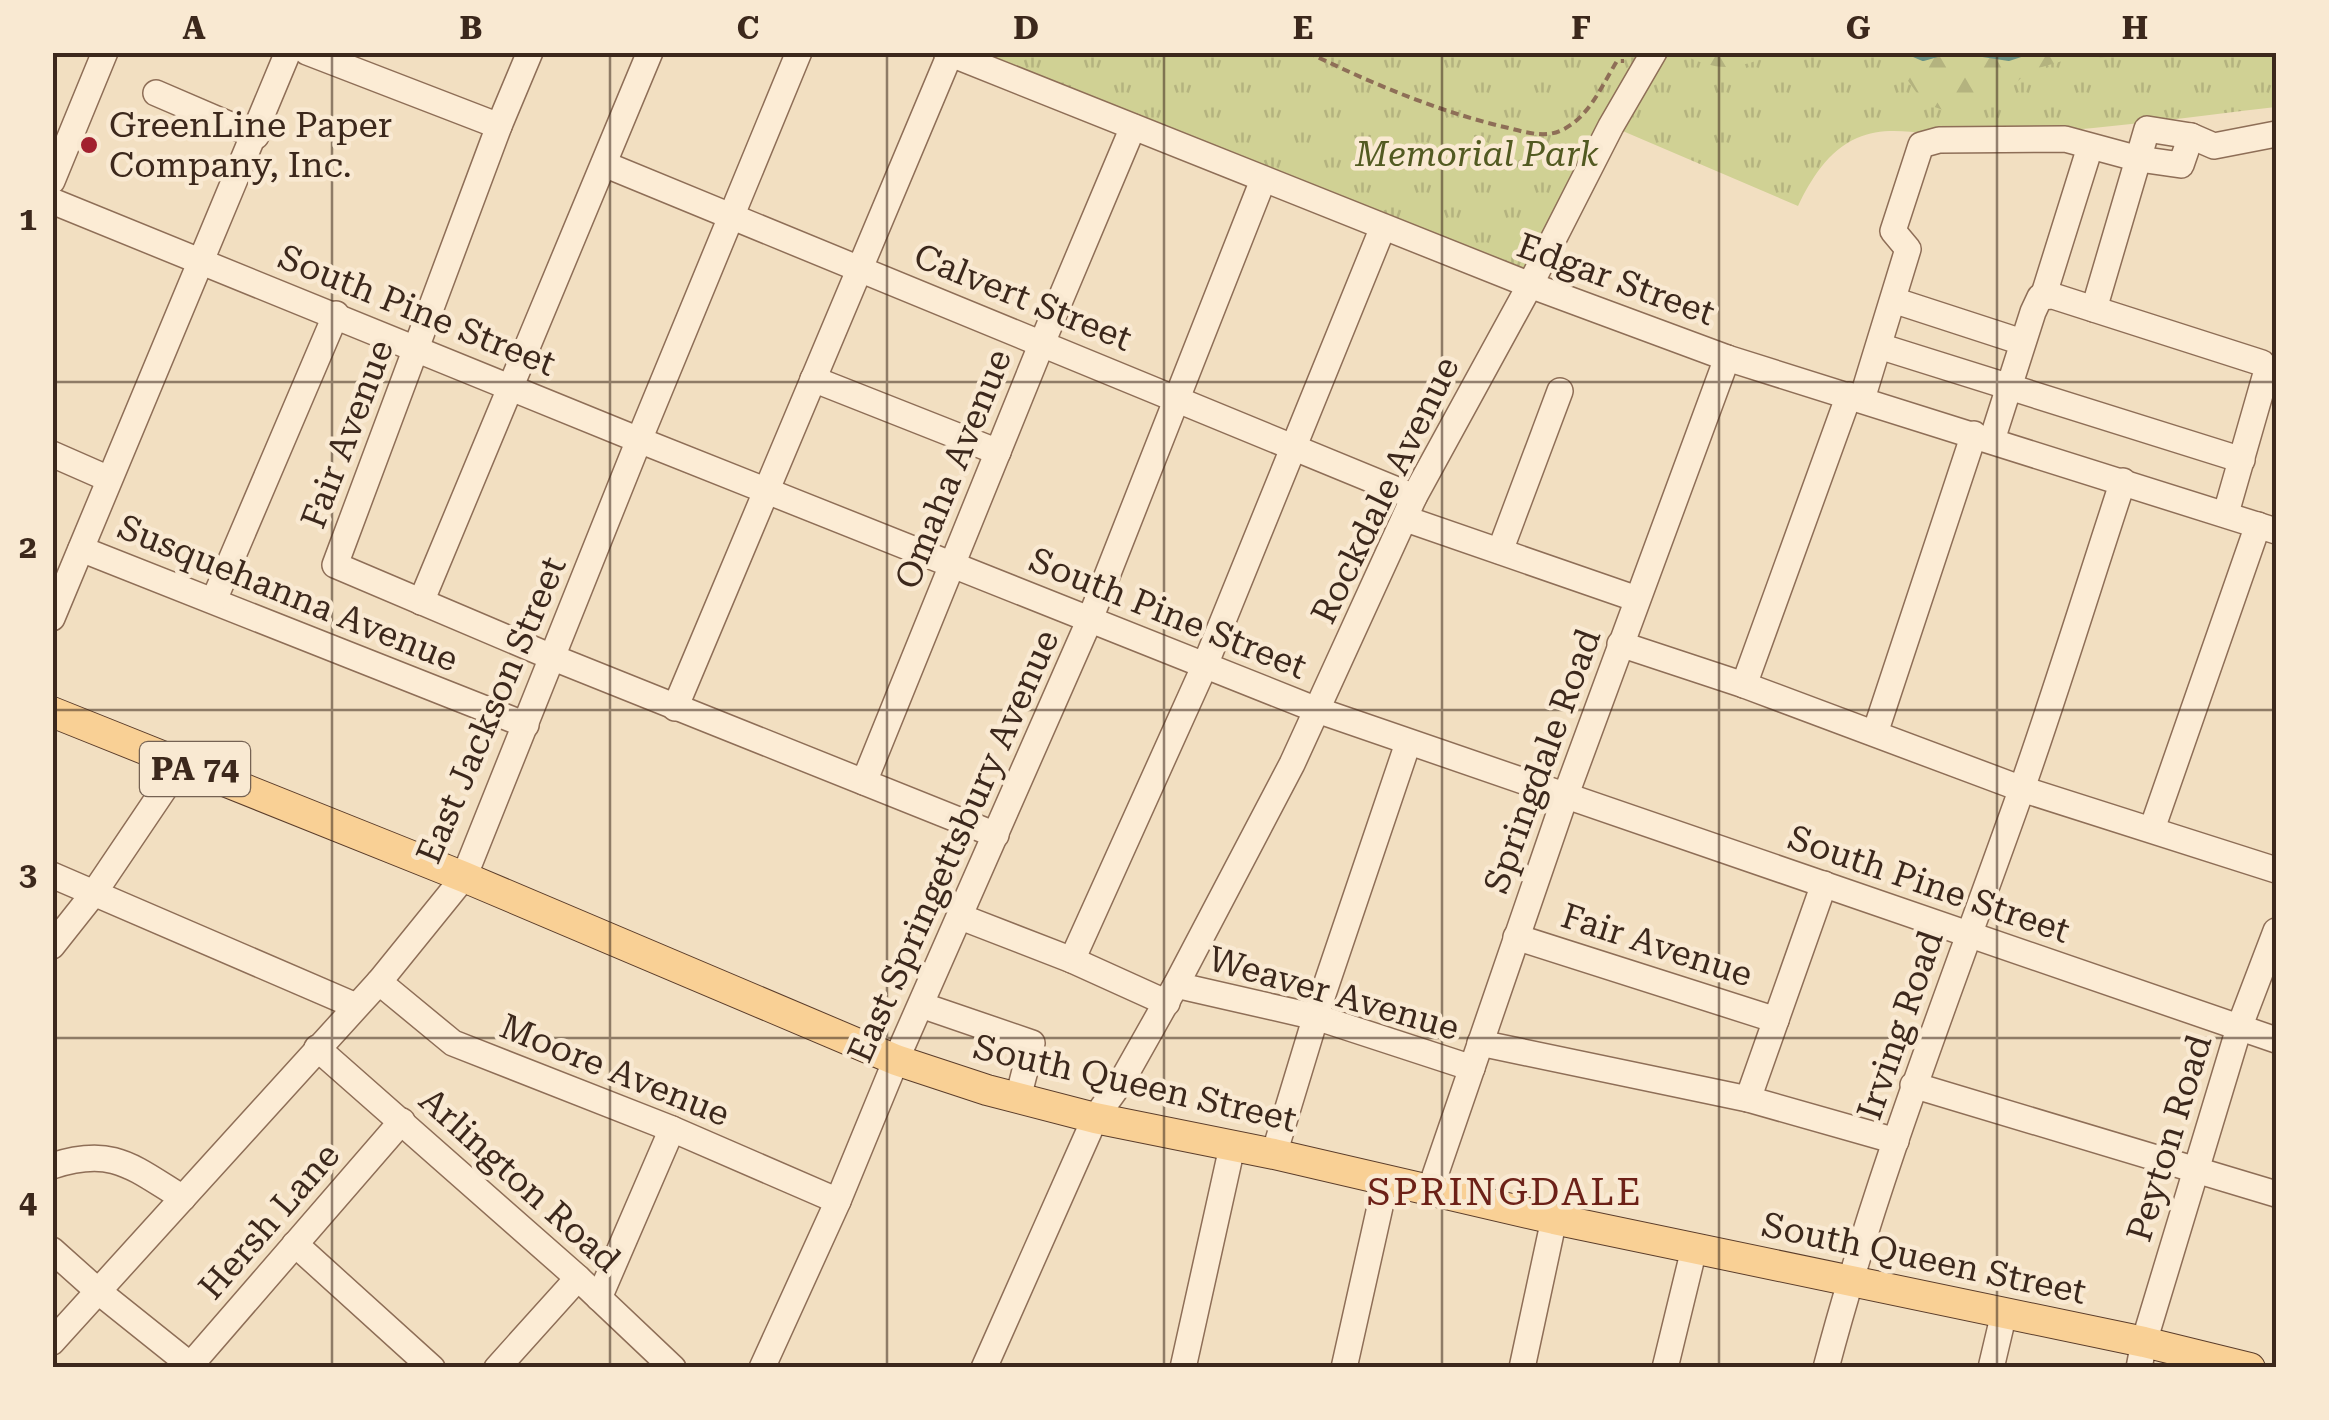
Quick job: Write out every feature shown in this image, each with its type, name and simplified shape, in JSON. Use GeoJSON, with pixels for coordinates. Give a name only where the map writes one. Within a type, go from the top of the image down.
{"type":"FeatureCollection","features":[{"type":"Feature","properties":{"kind":"main road","name":"South Queen Street"},"geometry":{"type":"LineString","coordinates":[[52,712],[464,877],[896,1060],[1018,1098],[1554,1219],[2004,1312],[2142,1355],[2250,1368]]}},
{"type":"Feature","properties":{"kind":"street"},"geometry":{"type":"LineString","coordinates":[[52,182],[105,52]]}},
{"type":"Feature","properties":{"kind":"street"},"geometry":{"type":"LineString","coordinates":[[52,618],[288,52]]}},
{"type":"Feature","properties":{"kind":"street"},"geometry":{"type":"LineString","coordinates":[[307,52],[498,126]]}},
{"type":"Feature","properties":{"kind":"street","name":"Fair Avenue"},"geometry":{"type":"LineString","coordinates":[[530,52],[498,126],[335,565],[675,708],[996,835]]}},
{"type":"Feature","properties":{"kind":"street"},"geometry":{"type":"LineString","coordinates":[[422,602],[650,52]]}},
{"type":"Feature","properties":{"kind":"street","name":"East Jackson Street"},"geometry":{"type":"LineString","coordinates":[[52,1342],[379,982],[464,877],[799,52]]}},
{"type":"Feature","properties":{"kind":"street"},"geometry":{"type":"LineString","coordinates":[[675,708],[948,53]]}},
{"type":"Feature","properties":{"kind":"street","name":"Edgar Street"},"geometry":{"type":"LineString","coordinates":[[948,53],[1530,285],[1727,358],[2272,528]]}},
{"type":"Feature","properties":{"kind":"street","name":"Rockdale Avenue"},"geometry":{"type":"LineString","coordinates":[[984,1368],[1095,1118],[1172,994],[1292,764],[1410,508],[1651,57]]}},
{"type":"Feature","properties":{"kind":"street"},"geometry":{"type":"LineString","coordinates":[[156,94],[256,136]]}},
{"type":"Feature","properties":{"kind":"street","name":"Omaha Avenue"},"geometry":{"type":"LineString","coordinates":[[864,782],[1133,127]]}},
{"type":"Feature","properties":{"kind":"street"},"geometry":{"type":"LineString","coordinates":[[2094,309],[2147,129],[2191,136],[2214,146],[2276,134]]}},
{"type":"Feature","properties":{"kind":"street"},"geometry":{"type":"LineString","coordinates":[[1744,685],[1879,346],[1908,248],[1893,230],[1921,145],[1939,140],[2065,139],[2139,159]]}},
{"type":"Feature","properties":{"kind":"street"},"geometry":{"type":"LineString","coordinates":[[1875,733],[1983,437],[2010,387],[2090,147]]}},
{"type":"Feature","properties":{"kind":"street","name":"Calvert Street"},"geometry":{"type":"LineString","coordinates":[[604,164],[1293,446],[1500,551],[1637,598]]}},
{"type":"Feature","properties":{"kind":"street","name":"East Springettsbury Avenue"},"geometry":{"type":"LineString","coordinates":[[762,1368],[1090,619],[1263,180]]}},
{"type":"Feature","properties":{"kind":"street","name":"South Pine Street"},"geometry":{"type":"LineString","coordinates":[[52,200],[639,440],[1317,710],[2276,1040]]}},
{"type":"Feature","properties":{"kind":"street"},"geometry":{"type":"LineString","coordinates":[[1072,960],[1204,666],[1382,227]]}},
{"type":"Feature","properties":{"kind":"street"},"geometry":{"type":"LineString","coordinates":[[2044,294],[2256,360],[2272,372],[2226,513]]}},
{"type":"Feature","properties":{"kind":"street"},"geometry":{"type":"LineString","coordinates":[[1893,300],[2022,342]]}},
{"type":"Feature","properties":{"kind":"street"},"geometry":{"type":"LineString","coordinates":[[214,600],[336,314]]}},
{"type":"Feature","properties":{"kind":"street"},"geometry":{"type":"LineString","coordinates":[[1879,346],[2242,460]]}},
{"type":"Feature","properties":{"kind":"street","name":"Springdale Road"},"geometry":{"type":"LineString","coordinates":[[1430,1190],[1565,797],[1727,358]]}},
{"type":"Feature","properties":{"kind":"street"},"geometry":{"type":"LineString","coordinates":[[813,380],[998,452]]}},
{"type":"Feature","properties":{"kind":"street"},"geometry":{"type":"LineString","coordinates":[[1500,551],[1560,391]]}},
{"type":"Feature","properties":{"kind":"street"},"geometry":{"type":"LineString","coordinates":[[52,454],[109,479]]}},
{"type":"Feature","properties":{"kind":"street","name":"Irving Road"},"geometry":{"type":"LineString","coordinates":[[1826,1368],[1849,1282],[1913,1085],[2022,789],[2124,481]]}},
{"type":"Feature","properties":{"kind":"street"},"geometry":{"type":"LineString","coordinates":[[2152,829],[2272,528]]}},
{"type":"Feature","properties":{"kind":"street","name":"Susquehanna Avenue"},"geometry":{"type":"LineString","coordinates":[[81,548],[526,725]]}},
{"type":"Feature","properties":{"kind":"street"},"geometry":{"type":"LineString","coordinates":[[1620,644],[1744,685],[2022,789],[2276,870]]}},
{"type":"Feature","properties":{"kind":"street"},"geometry":{"type":"LineString","coordinates":[[1274,1154],[1408,743]]}},
{"type":"Feature","properties":{"kind":"street"},"geometry":{"type":"LineString","coordinates":[[52,946],[94,894],[181,764]]}},
{"type":"Feature","properties":{"kind":"street"},"geometry":{"type":"LineString","coordinates":[[52,874],[356,1006]]}},
{"type":"Feature","properties":{"kind":"street"},"geometry":{"type":"LineString","coordinates":[[1748,1099],[1824,884]]}},
{"type":"Feature","properties":{"kind":"street","name":"Weaver Avenue"},"geometry":{"type":"LineString","coordinates":[[962,917],[1172,994],[1316,1017],[1476,1056],[1748,1099],[1896,1141]]}},
{"type":"Feature","properties":{"kind":"street","name":"Peyton Road"},"geometry":{"type":"LineString","coordinates":[[2142,1355],[2239,1028],[2276,932]]}},
{"type":"Feature","properties":{"kind":"street","name":"Fair Avenue"},"geometry":{"type":"LineString","coordinates":[[1516,937],[1776,1020]]}},
{"type":"Feature","properties":{"kind":"street","name":"Moore Avenue"},"geometry":{"type":"LineString","coordinates":[[379,982],[453,1043],[838,1201]]}},
{"type":"Feature","properties":{"kind":"street"},"geometry":{"type":"LineString","coordinates":[[921,1006],[1032,1042],[1018,1098]]}},
{"type":"Feature","properties":{"kind":"street","name":"Arlington Road"},"geometry":{"type":"LineString","coordinates":[[317,1048],[578,1278],[673,1368]]}},
{"type":"Feature","properties":{"kind":"street"},"geometry":{"type":"LineString","coordinates":[[1913,1085],[2276,1194]]}},
{"type":"Feature","properties":{"kind":"street","name":"Hersh Lane"},"geometry":{"type":"LineString","coordinates":[[191,1367],[402,1121]]}},
{"type":"Feature","properties":{"kind":"street"},"geometry":{"type":"LineString","coordinates":[[599,1298],[672,1130]]}},
{"type":"Feature","properties":{"kind":"street"},"geometry":{"type":"LineString","coordinates":[[1183,1368],[1232,1147]]}},
{"type":"Feature","properties":{"kind":"street"},"geometry":{"type":"LineString","coordinates":[[52,1166],[99,1156],[122,1162],[182,1198]]}},
{"type":"Feature","properties":{"kind":"street"},"geometry":{"type":"LineString","coordinates":[[1344,1368],[1386,1180]]}},
{"type":"Feature","properties":{"kind":"street"},"geometry":{"type":"LineString","coordinates":[[1522,1368],[1554,1219]]}},
{"type":"Feature","properties":{"kind":"street"},"geometry":{"type":"LineString","coordinates":[[296,1244],[432,1368]]}},
{"type":"Feature","properties":{"kind":"street"},"geometry":{"type":"LineString","coordinates":[[1665,1368],[1694,1248]]}},
{"type":"Feature","properties":{"kind":"street"},"geometry":{"type":"LineString","coordinates":[[52,1250],[191,1367]]}},
{"type":"Feature","properties":{"kind":"street"},"geometry":{"type":"LineString","coordinates":[[498,1368],[578,1278]]}},
{"type":"Feature","properties":{"kind":"street"},"geometry":{"type":"LineString","coordinates":[[1991,1368],[2004,1312]]}},
{"type":"Feature","properties":{"kind":"path"},"geometry":{"type":"LineString","coordinates":[[1307,52],[1383,89],[1444,112],[1536,134],[1558,132],[1584,114],[1617,61],[1651,57]]}},
{"type":"Feature","properties":{"kind":"green space"},"geometry":{"type":"Polygon","coordinates":[[[1678,52],[1779,53],[1728,67],[1678,52]]]}},
{"type":"Feature","properties":{"kind":"green space","name":"Memorial Park"},"geometry":{"type":"Polygon","coordinates":[[[2276,52],[2276,107],[2042,132],[1963,136],[1896,131],[1870,134],[1857,138],[1829,158],[1798,206],[1611,126],[1530,285],[946,53],[2276,52]]]}},
{"type":"Feature","properties":{"kind":"green space"},"geometry":{"type":"Polygon","coordinates":[[[1880,53],[2179,53],[2069,59],[2032,70],[1994,99],[1959,116],[1924,103],[1891,57],[1880,53]]]}},
{"type":"Feature","properties":{"kind":"waterway"},"geometry":{"type":"LineString","coordinates":[[1909,52],[1923,58],[1944,52]]}},
{"type":"Feature","properties":{"kind":"waterway"},"geometry":{"type":"LineString","coordinates":[[1970,52],[2009,58],[2027,52]]}},
{"type":"Feature","properties":{"kind":"place","name":"GreenLine Paper Company, Inc."},"geometry":{"type":"Point","coordinates":[89,145]}},
{"type":"Feature","properties":{"kind":"district","name":"SPRINGDALE"},"geometry":{"type":"Point","coordinates":[1505,1192]}}]}
